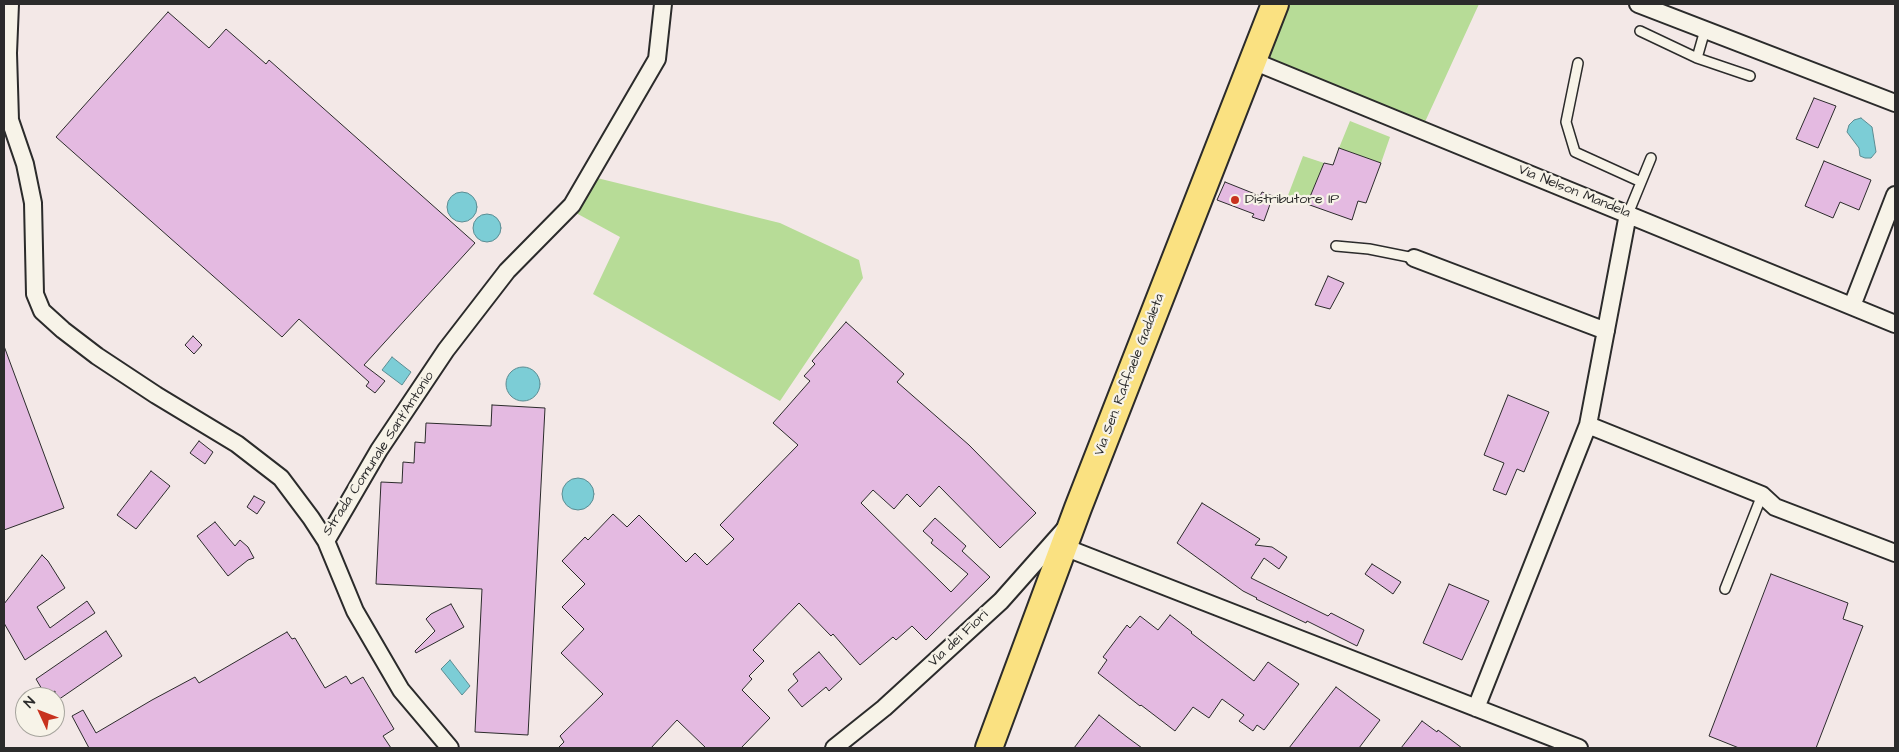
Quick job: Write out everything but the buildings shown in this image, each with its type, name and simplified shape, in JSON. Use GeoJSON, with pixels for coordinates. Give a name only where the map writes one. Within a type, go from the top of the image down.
{"type":"FeatureCollection","features":[{"type":"Feature","properties":{"kind":"main road","name":"Via Sen. Raffaele Gadaleta"},"geometry":{"type":"LineString","coordinates":[[989,748],[1074,519],[1275,4]]}},
{"type":"Feature","properties":{"kind":"street","name":"Strada Comunale Sant'Antonio"},"geometry":{"type":"LineString","coordinates":[[10,4],[8,53],[10,120],[24,164],[33,203],[35,294],[42,311],[97,356],[156,395],[237,444],[281,478],[326,541],[378,450],[446,350],[507,271],[572,205],[657,59],[663,4]]}},
{"type":"Feature","properties":{"kind":"street"},"geometry":{"type":"LineString","coordinates":[[1638,4],[1895,103]]}},
{"type":"Feature","properties":{"kind":"street","name":"Via Nelson Mandela"},"geometry":{"type":"LineString","coordinates":[[1253,61],[1895,324]]}},
{"type":"Feature","properties":{"kind":"street"},"geometry":{"type":"LineString","coordinates":[[1852,306],[1895,195]]}},
{"type":"Feature","properties":{"kind":"street"},"geometry":{"type":"LineString","coordinates":[[1476,708],[1588,425],[1628,214]]}},
{"type":"Feature","properties":{"kind":"street"},"geometry":{"type":"LineString","coordinates":[[1414,258],[1606,331]]}},
{"type":"Feature","properties":{"kind":"street"},"geometry":{"type":"LineString","coordinates":[[1588,425],[1762,495],[1775,508],[1895,554]]}},
{"type":"Feature","properties":{"kind":"street","name":"Via dei Fiori"},"geometry":{"type":"LineString","coordinates":[[834,748],[884,708],[1001,601],[1074,519]]}},
{"type":"Feature","properties":{"kind":"street"},"geometry":{"type":"LineString","coordinates":[[326,541],[355,611],[401,690],[450,748]]}},
{"type":"Feature","properties":{"kind":"street"},"geometry":{"type":"LineString","coordinates":[[1064,546],[1579,748]]}},
{"type":"Feature","properties":{"kind":"lane"},"geometry":{"type":"LineString","coordinates":[[1697,58],[1705,30]]}},
{"type":"Feature","properties":{"kind":"lane"},"geometry":{"type":"LineString","coordinates":[[1640,31],[1697,58],[1750,76]]}},
{"type":"Feature","properties":{"kind":"lane"},"geometry":{"type":"LineString","coordinates":[[1578,63],[1566,122],[1575,152],[1641,182]]}},
{"type":"Feature","properties":{"kind":"lane"},"geometry":{"type":"LineString","coordinates":[[1628,214],[1650,158]]}},
{"type":"Feature","properties":{"kind":"lane"},"geometry":{"type":"LineString","coordinates":[[1336,246],[1369,249],[1414,258]]}},
{"type":"Feature","properties":{"kind":"lane"},"geometry":{"type":"LineString","coordinates":[[1725,590],[1762,495]]}},
{"type":"Feature","properties":{"kind":"green space"},"geometry":{"type":"Polygon","coordinates":[[[1290,4],[1479,4],[1424,124],[1268,58],[1290,4]]]}},
{"type":"Feature","properties":{"kind":"green space"},"geometry":{"type":"Polygon","coordinates":[[[1350,121],[1390,137],[1381,163],[1339,148],[1350,121]]]}},
{"type":"Feature","properties":{"kind":"green space"},"geometry":{"type":"Polygon","coordinates":[[[1303,156],[1324,163],[1307,204],[1287,198],[1303,156]]]}},
{"type":"Feature","properties":{"kind":"green space"},"geometry":{"type":"Polygon","coordinates":[[[597,178],[780,223],[859,260],[863,278],[780,401],[593,294],[620,237],[576,213],[597,178]]]}},
{"type":"Feature","properties":{"kind":"water"},"geometry":{"type":"Polygon","coordinates":[[[1861,118],[1872,127],[1876,152],[1871,158],[1860,156],[1859,148],[1847,132],[1849,125],[1854,120],[1861,118]]]}},
{"type":"Feature","properties":{"kind":"water"},"geometry":{"type":"Polygon","coordinates":[[[462,192],[472,197],[477,207],[472,217],[462,222],[452,217],[447,207],[452,197],[462,192]]]}},
{"type":"Feature","properties":{"kind":"water"},"geometry":{"type":"Polygon","coordinates":[[[487,214],[497,218],[501,228],[497,238],[487,242],[477,238],[473,228],[477,218],[487,214]]]}},
{"type":"Feature","properties":{"kind":"water"},"geometry":{"type":"Polygon","coordinates":[[[392,357],[411,372],[402,385],[382,370],[392,357]]]}},
{"type":"Feature","properties":{"kind":"water"},"geometry":{"type":"Polygon","coordinates":[[[523,367],[535,372],[540,384],[535,396],[523,401],[511,396],[506,384],[511,372],[523,367]]]}},
{"type":"Feature","properties":{"kind":"water"},"geometry":{"type":"Polygon","coordinates":[[[578,478],[584,479],[589,483],[593,488],[593,500],[589,505],[584,509],[578,510],[572,509],[567,505],[563,500],[562,494],[563,488],[567,483],[572,479],[578,478]]]}},
{"type":"Feature","properties":{"kind":"water"},"geometry":{"type":"Polygon","coordinates":[[[450,660],[470,686],[462,695],[441,669],[450,660]]]}},
{"type":"Feature","properties":{"kind":"place","name":"Distributore IP"},"geometry":{"type":"Point","coordinates":[1235,200]}}]}
